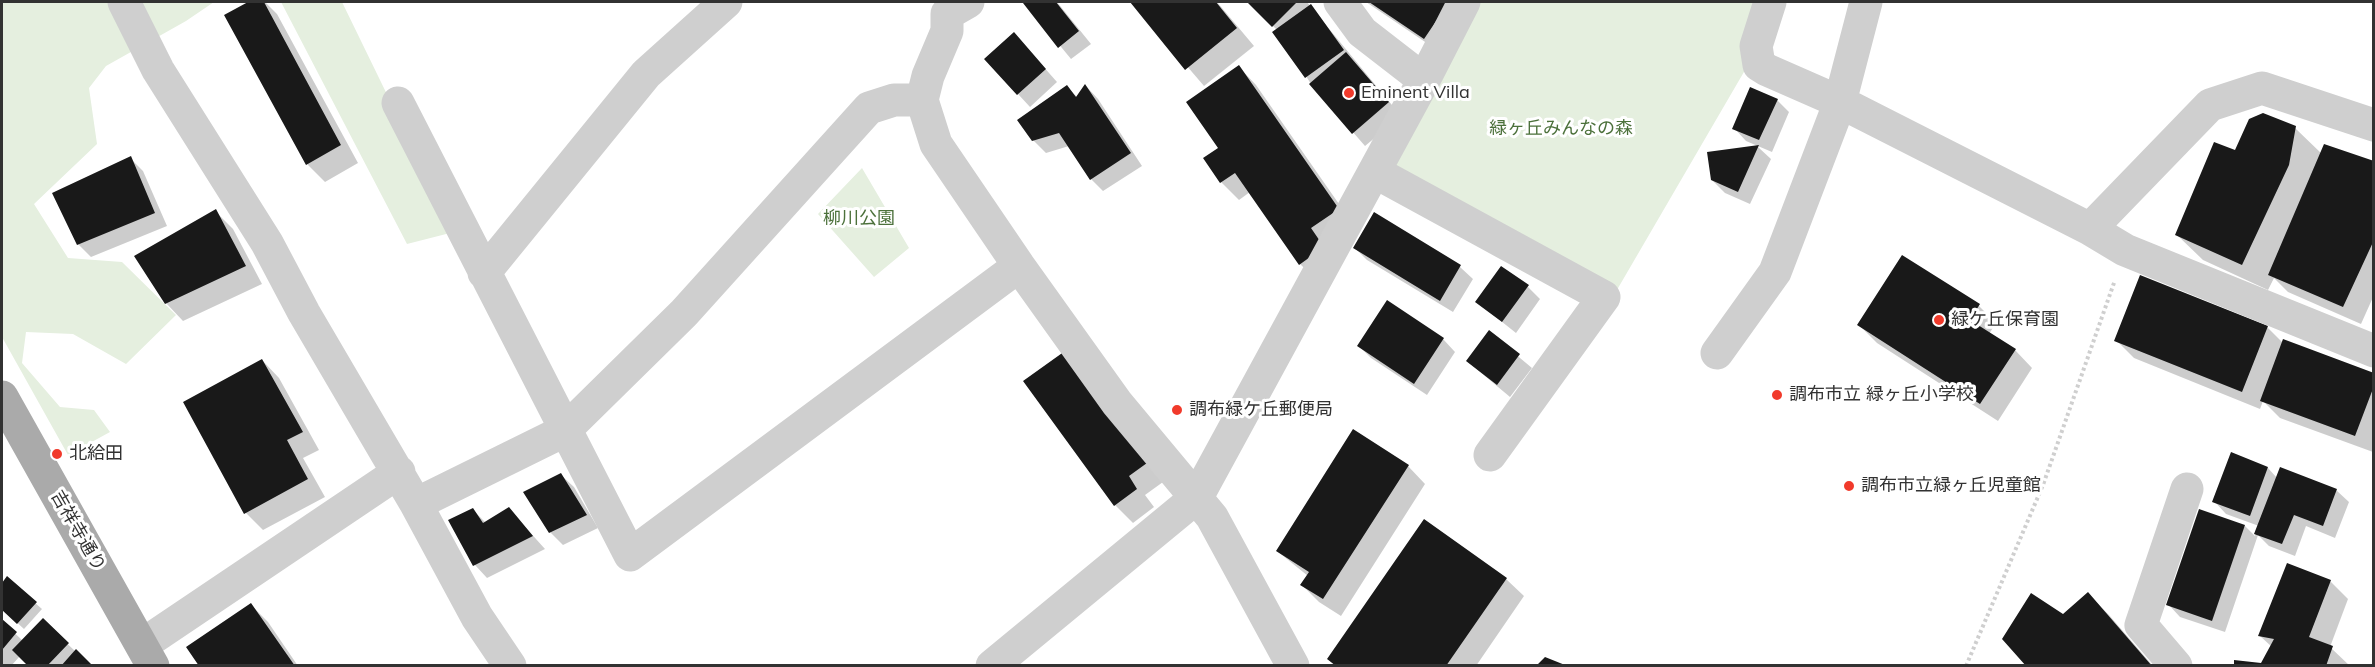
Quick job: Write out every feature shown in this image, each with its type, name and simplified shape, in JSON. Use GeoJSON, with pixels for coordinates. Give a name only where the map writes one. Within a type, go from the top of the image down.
{"type":"FeatureCollection","features":[{"type":"Feature","properties":{"kind":"main road","name":"吉祥寺通り"},"geometry":{"type":"LineString","coordinates":[[2,398],[148,655]]}},
{"type":"Feature","properties":{"kind":"street"},"geometry":{"type":"LineString","coordinates":[[124,2],[158,70],[267,243],[304,313],[399,472],[477,617],[510,666]]}},
{"type":"Feature","properties":{"kind":"street"},"geometry":{"type":"LineString","coordinates":[[484,273],[646,74],[726,2]]}},
{"type":"Feature","properties":{"kind":"street"},"geometry":{"type":"LineString","coordinates":[[1340,2],[1362,32],[1424,80]]}},
{"type":"Feature","properties":{"kind":"street"},"geometry":{"type":"LineString","coordinates":[[992,666],[1197,497],[1375,172],[1464,2]]}},
{"type":"Feature","properties":{"kind":"street"},"geometry":{"type":"LineString","coordinates":[[1770,2],[1756,46],[1759,65],[1840,102],[2125,250],[2373,351]]}},
{"type":"Feature","properties":{"kind":"street"},"geometry":{"type":"LineString","coordinates":[[1717,353],[1775,272],[1840,102],[1866,2]]}},
{"type":"Feature","properties":{"kind":"street"},"geometry":{"type":"LineString","coordinates":[[953,6],[947,31],[928,76],[922,100],[936,144],[1019,266],[1118,403],[1197,497],[1232,551],[1293,666]]}},
{"type":"Feature","properties":{"kind":"street"},"geometry":{"type":"LineString","coordinates":[[2090,230],[2210,105],[2262,88],[2373,125]]}},
{"type":"Feature","properties":{"kind":"street"},"geometry":{"type":"LineString","coordinates":[[416,504],[564,431],[684,313],[869,108],[894,100],[922,100]]}},
{"type":"Feature","properties":{"kind":"street"},"geometry":{"type":"LineString","coordinates":[[398,103],[564,431],[630,555],[1019,266]]}},
{"type":"Feature","properties":{"kind":"street"},"geometry":{"type":"LineString","coordinates":[[1375,172],[1604,297],[1490,455]]}},
{"type":"Feature","properties":{"kind":"street"},"geometry":{"type":"LineString","coordinates":[[148,655],[399,472]]}},
{"type":"Feature","properties":{"kind":"street"},"geometry":{"type":"LineString","coordinates":[[2176,666],[2141,625],[2187,489]]}},
{"type":"Feature","properties":{"kind":"path"},"geometry":{"type":"LineString","coordinates":[[1966,666],[2043,484],[2125,250]]}},
{"type":"Feature","properties":{"kind":"green space"},"geometry":{"type":"Polygon","coordinates":[[[2,2],[214,2],[186,21],[106,66],[89,88],[97,144],[34,204],[68,258],[122,262],[176,315],[126,364],[73,334],[26,332],[22,363],[60,407],[94,410],[110,432],[68,455],[2,337],[2,2]]]}},
{"type":"Feature","properties":{"kind":"green space"},"geometry":{"type":"Polygon","coordinates":[[[281,2],[342,2],[454,232],[407,244],[281,2]]]}},
{"type":"Feature","properties":{"kind":"green space","name":"緑ヶ丘みんなの森"},"geometry":{"type":"Polygon","coordinates":[[[1464,2],[1770,2],[1755,53],[1614,295],[1375,172],[1464,2]]]}},
{"type":"Feature","properties":{"kind":"green space","name":"柳川公園"},"geometry":{"type":"Polygon","coordinates":[[[862,168],[909,248],[874,277],[818,214],[862,168]]]}},
{"type":"Feature","properties":{"kind":"building"},"geometry":{"type":"Polygon","coordinates":[[[248,2],[264,2],[341,145],[306,165],[224,15],[248,2]]]}},
{"type":"Feature","properties":{"kind":"building"},"geometry":{"type":"Polygon","coordinates":[[[1056,2],[1079,31],[1058,48],[1023,3],[1056,2]]]}},
{"type":"Feature","properties":{"kind":"building"},"geometry":{"type":"Polygon","coordinates":[[[1130,2],[1216,2],[1237,28],[1185,70],[1130,2]]]}},
{"type":"Feature","properties":{"kind":"building"},"geometry":{"type":"Polygon","coordinates":[[[1247,2],[1297,2],[1272,27],[1247,2]]]}},
{"type":"Feature","properties":{"kind":"building"},"geometry":{"type":"Polygon","coordinates":[[[1369,2],[1449,2],[1424,39],[1369,2]]]}},
{"type":"Feature","properties":{"kind":"building"},"geometry":{"type":"Polygon","coordinates":[[[1311,4],[1344,50],[1305,78],[1272,32],[1311,4]]]}},
{"type":"Feature","properties":{"kind":"building"},"geometry":{"type":"Polygon","coordinates":[[[1014,32],[1046,69],[1017,95],[984,59],[1014,32]]]}},
{"type":"Feature","properties":{"kind":"building","name":"Eminent Villa"},"geometry":{"type":"Polygon","coordinates":[[[1346,52],[1389,102],[1352,134],[1309,84],[1346,52]]]}},
{"type":"Feature","properties":{"kind":"building"},"geometry":{"type":"Polygon","coordinates":[[[1239,65],[1339,209],[1311,228],[1324,247],[1299,265],[1235,173],[1220,183],[1203,158],[1218,148],[1186,102],[1239,65]]]}},
{"type":"Feature","properties":{"kind":"building"},"geometry":{"type":"Polygon","coordinates":[[[1085,84],[1131,153],[1090,180],[1059,133],[1032,141],[1017,120],[1067,85],[1076,97],[1085,84]]]}},
{"type":"Feature","properties":{"kind":"building"},"geometry":{"type":"Polygon","coordinates":[[[1750,87],[1778,99],[1759,140],[1732,129],[1750,87]]]}},
{"type":"Feature","properties":{"kind":"building"},"geometry":{"type":"Polygon","coordinates":[[[2263,113],[2296,126],[2289,165],[2242,265],[2175,235],[2214,142],[2235,150],[2249,119],[2263,113]]]}},
{"type":"Feature","properties":{"kind":"building"},"geometry":{"type":"Polygon","coordinates":[[[2324,144],[2374,161],[2374,240],[2343,307],[2268,275],[2324,144]]]}},
{"type":"Feature","properties":{"kind":"building"},"geometry":{"type":"Polygon","coordinates":[[[1759,145],[1738,192],[1711,180],[1707,152],[1759,145]]]}},
{"type":"Feature","properties":{"kind":"building"},"geometry":{"type":"Polygon","coordinates":[[[131,156],[155,213],[77,245],[52,193],[131,156]]]}},
{"type":"Feature","properties":{"kind":"building"},"geometry":{"type":"Polygon","coordinates":[[[216,209],[246,266],[165,304],[134,256],[216,209]]]}},
{"type":"Feature","properties":{"kind":"building"},"geometry":{"type":"Polygon","coordinates":[[[1374,212],[1461,265],[1440,301],[1353,248],[1374,212]]]}},
{"type":"Feature","properties":{"kind":"building"},"geometry":{"type":"Polygon","coordinates":[[[1902,255],[1980,304],[1970,320],[2016,349],[1980,404],[1857,325],[1902,255]]]}},
{"type":"Feature","properties":{"kind":"building"},"geometry":{"type":"Polygon","coordinates":[[[1501,266],[1529,285],[1502,322],[1475,302],[1501,266]]]}},
{"type":"Feature","properties":{"kind":"building"},"geometry":{"type":"Polygon","coordinates":[[[2140,275],[2268,326],[2242,392],[2114,341],[2140,275]]]}},
{"type":"Feature","properties":{"kind":"building"},"geometry":{"type":"Polygon","coordinates":[[[1387,300],[1444,338],[1414,384],[1357,346],[1387,300]]]}},
{"type":"Feature","properties":{"kind":"building"},"geometry":{"type":"Polygon","coordinates":[[[1489,330],[1520,354],[1497,385],[1466,361],[1489,330]]]}},
{"type":"Feature","properties":{"kind":"building"},"geometry":{"type":"Polygon","coordinates":[[[2283,339],[2374,373],[2374,386],[2355,436],[2260,401],[2283,339]]]}},
{"type":"Feature","properties":{"kind":"building"},"geometry":{"type":"Polygon","coordinates":[[[1065,351],[1147,463],[1129,476],[1137,489],[1114,506],[1023,381],[1065,351]]]}},
{"type":"Feature","properties":{"kind":"building"},"geometry":{"type":"Polygon","coordinates":[[[262,359],[303,432],[287,440],[308,479],[244,514],[183,402],[262,359]]]}},
{"type":"Feature","properties":{"kind":"building"},"geometry":{"type":"Polygon","coordinates":[[[1353,429],[1409,465],[1323,599],[1300,585],[1309,572],[1276,551],[1353,429]]]}},
{"type":"Feature","properties":{"kind":"building"},"geometry":{"type":"Polygon","coordinates":[[[2231,452],[2268,467],[2250,516],[2212,502],[2231,452]]]}},
{"type":"Feature","properties":{"kind":"building"},"geometry":{"type":"Polygon","coordinates":[[[2280,467],[2337,489],[2323,526],[2294,515],[2282,544],[2254,534],[2280,467]]]}},
{"type":"Feature","properties":{"kind":"building"},"geometry":{"type":"Polygon","coordinates":[[[561,473],[587,515],[549,533],[523,492],[561,473]]]}},
{"type":"Feature","properties":{"kind":"building"},"geometry":{"type":"Polygon","coordinates":[[[509,507],[533,536],[473,566],[448,520],[473,508],[483,523],[509,507]]]}},
{"type":"Feature","properties":{"kind":"building"},"geometry":{"type":"Polygon","coordinates":[[[2199,509],[2245,525],[2212,621],[2166,605],[2199,509]]]}},
{"type":"Feature","properties":{"kind":"building"},"geometry":{"type":"Polygon","coordinates":[[[1424,519],[1507,578],[1446,666],[1336,666],[1327,659],[1424,519]]]}},
{"type":"Feature","properties":{"kind":"building"},"geometry":{"type":"Polygon","coordinates":[[[2287,563],[2331,580],[2309,637],[2333,646],[2326,666],[2234,666],[2234,660],[2261,663],[2274,639],[2258,636],[2287,563]]]}},
{"type":"Feature","properties":{"kind":"building"},"geometry":{"type":"Polygon","coordinates":[[[7,576],[37,602],[17,624],[2,610],[2,583],[7,576]]]}},
{"type":"Feature","properties":{"kind":"building"},"geometry":{"type":"Polygon","coordinates":[[[2088,592],[2152,666],[2026,666],[2002,639],[2031,593],[2063,614],[2088,592]]]}},
{"type":"Feature","properties":{"kind":"building"},"geometry":{"type":"Polygon","coordinates":[[[251,603],[295,666],[199,666],[186,647],[251,603]]]}},
{"type":"Feature","properties":{"kind":"building"},"geometry":{"type":"Polygon","coordinates":[[[43,618],[69,643],[47,666],[28,666],[12,650],[43,618]]]}},
{"type":"Feature","properties":{"kind":"building"},"geometry":{"type":"Polygon","coordinates":[[[2,619],[17,632],[2,650],[2,619]]]}},
{"type":"Feature","properties":{"kind":"building"},"geometry":{"type":"Polygon","coordinates":[[[76,649],[93,666],[61,666],[76,649]]]}},
{"type":"Feature","properties":{"kind":"building"},"geometry":{"type":"Polygon","coordinates":[[[1545,657],[1565,665],[1565,666],[1536,666],[1545,657]]]}},
{"type":"Feature","properties":{"kind":"place","name":"Eminent Villa"},"geometry":{"type":"Point","coordinates":[1349,93]}},
{"type":"Feature","properties":{"kind":"place","name":"緑ケ丘保育園"},"geometry":{"type":"Point","coordinates":[1939,320]}},
{"type":"Feature","properties":{"kind":"place","name":"調布市立 緑ヶ丘小学校"},"geometry":{"type":"Point","coordinates":[1777,395]}},
{"type":"Feature","properties":{"kind":"place","name":"調布緑ケ丘郵便局"},"geometry":{"type":"Point","coordinates":[1177,410]}},
{"type":"Feature","properties":{"kind":"place","name":"北給田"},"geometry":{"type":"Point","coordinates":[57,454]}},
{"type":"Feature","properties":{"kind":"place","name":"調布市立緑ヶ丘児童館"},"geometry":{"type":"Point","coordinates":[1849,486]}}]}
